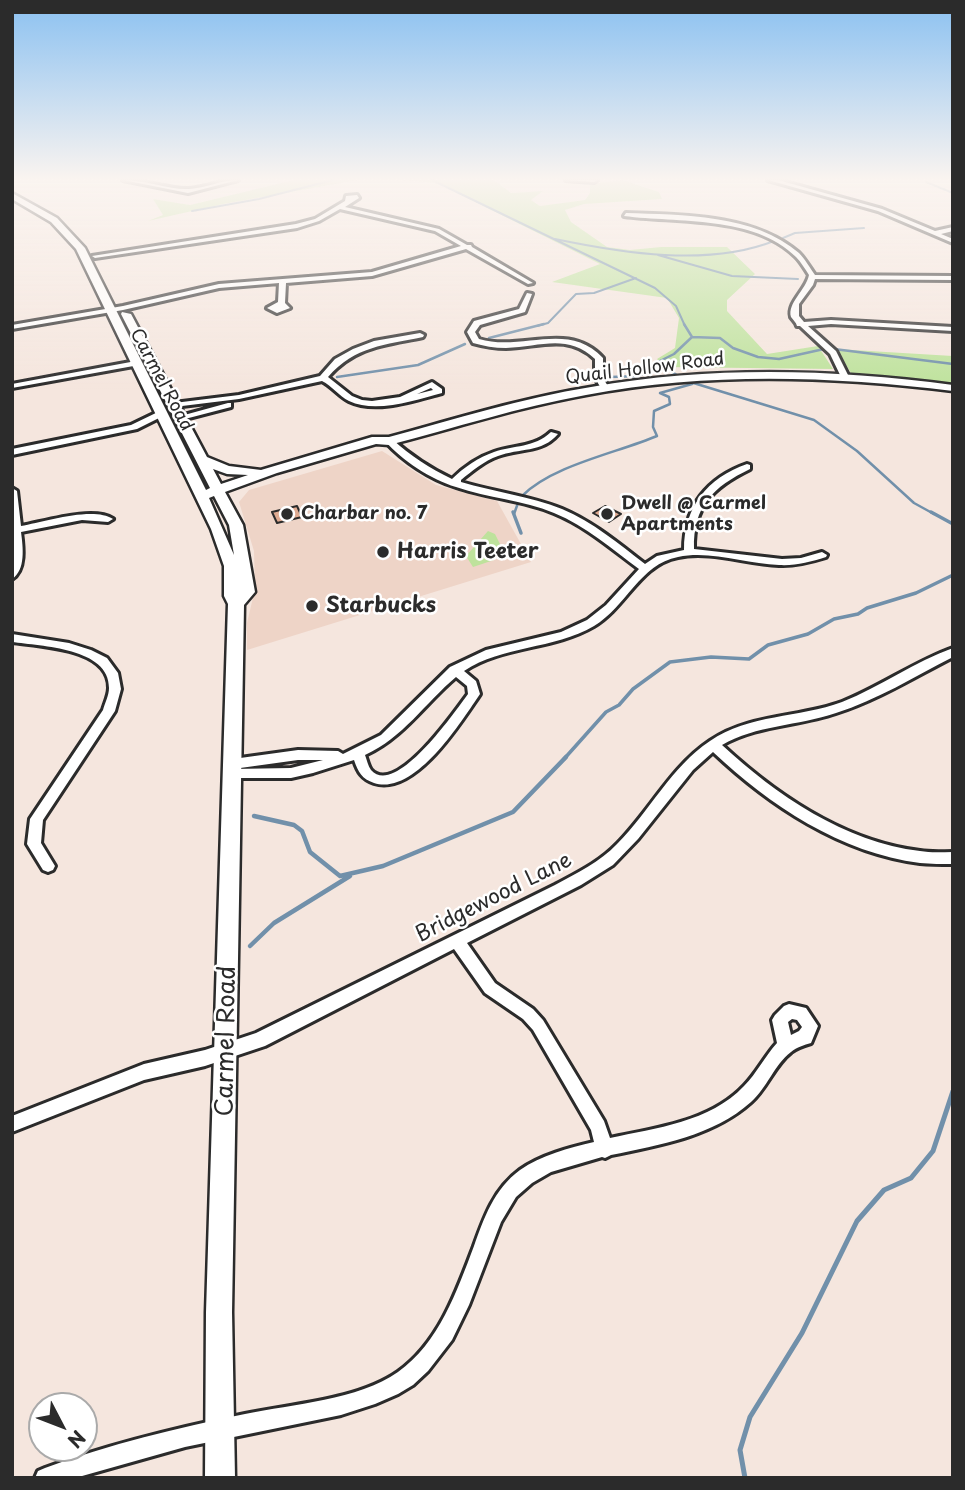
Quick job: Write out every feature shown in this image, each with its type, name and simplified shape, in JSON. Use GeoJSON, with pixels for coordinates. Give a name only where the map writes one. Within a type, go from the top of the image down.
{"type":"FeatureCollection","features":[{"type":"Feature","properties":{"kind":"main road","name":"Carmel Road"},"geometry":{"type":"LineString","coordinates":[[79,250],[181,417],[236,525],[246,568],[248,592],[236,604]]}},
{"type":"Feature","properties":{"kind":"main road","name":"Carmel Road"},"geometry":{"type":"LineString","coordinates":[[90,250],[117,309],[136,363],[224,543],[231,566],[232,596],[236,604],[219,1312],[220,1478]]}},
{"type":"Feature","properties":{"kind":"main road","name":"Quail Hollow Road"},"geometry":{"type":"LineString","coordinates":[[219,491],[272,470],[376,440],[389,441],[508,409],[605,388],[704,377],[845,377],[953,388]]}},
{"type":"Feature","properties":{"kind":"main road"},"geometry":{"type":"LineString","coordinates":[[160,414],[181,417]]}},
{"type":"Feature","properties":{"kind":"main road","name":"Quail Hollow Road"},"geometry":{"type":"LineString","coordinates":[[202,496],[383,446],[389,441]]}},
{"type":"Feature","properties":{"kind":"main road"},"geometry":{"type":"LineString","coordinates":[[203,460],[235,471],[272,470]]}},
{"type":"Feature","properties":{"kind":"street"},"geometry":{"type":"LineString","coordinates":[[95,256],[139,250]]}},
{"type":"Feature","properties":{"kind":"street"},"geometry":{"type":"LineString","coordinates":[[12,327],[117,309],[219,286],[372,274],[457,250]]}},
{"type":"Feature","properties":{"kind":"street"},"geometry":{"type":"LineString","coordinates":[[475,250],[530,283]]}},
{"type":"Feature","properties":{"kind":"street"},"geometry":{"type":"LineString","coordinates":[[789,250],[809,269],[813,277]]}},
{"type":"Feature","properties":{"kind":"street"},"geometry":{"type":"LineString","coordinates":[[813,277],[953,278]]}},
{"type":"Feature","properties":{"kind":"street"},"geometry":{"type":"LineString","coordinates":[[813,277],[793,308],[800,324],[832,353],[845,377]]}},
{"type":"Feature","properties":{"kind":"street"},"geometry":{"type":"LineString","coordinates":[[281,303],[283,281]]}},
{"type":"Feature","properties":{"kind":"street"},"geometry":{"type":"LineString","coordinates":[[529,294],[522,310],[477,323],[471,332],[477,341],[491,344],[562,341],[580,345],[599,358],[599,379],[605,388]]}},
{"type":"Feature","properties":{"kind":"street"},"geometry":{"type":"LineString","coordinates":[[800,324],[839,322],[953,328]]}},
{"type":"Feature","properties":{"kind":"street"},"geometry":{"type":"LineString","coordinates":[[174,405],[192,405],[323,378],[338,362],[356,351],[377,343],[420,335]]}},
{"type":"Feature","properties":{"kind":"street"},"geometry":{"type":"LineString","coordinates":[[12,386],[136,363]]}},
{"type":"Feature","properties":{"kind":"street"},"geometry":{"type":"LineString","coordinates":[[323,378],[336,384],[348,398],[358,402],[378,403],[404,397]]}},
{"type":"Feature","properties":{"kind":"street"},"geometry":{"type":"LineString","coordinates":[[181,417],[214,410],[261,391]]}},
{"type":"Feature","properties":{"kind":"street"},"geometry":{"type":"LineString","coordinates":[[134,427],[160,414]]}},
{"type":"Feature","properties":{"kind":"street"},"geometry":{"type":"LineString","coordinates":[[12,452],[134,427],[153,426],[169,431]]}},
{"type":"Feature","properties":{"kind":"street"},"geometry":{"type":"LineString","coordinates":[[457,485],[466,482],[470,471],[485,458],[541,444],[554,434]]}},
{"type":"Feature","properties":{"kind":"street"},"geometry":{"type":"LineString","coordinates":[[389,441],[414,464],[436,478],[559,511],[591,528],[646,569]]}},
{"type":"Feature","properties":{"kind":"street"},"geometry":{"type":"LineString","coordinates":[[689,553],[687,535],[704,496],[718,480],[747,467]]}},
{"type":"Feature","properties":{"kind":"street"},"geometry":{"type":"LineString","coordinates":[[12,491],[19,561],[12,576]]}},
{"type":"Feature","properties":{"kind":"street"},"geometry":{"type":"LineString","coordinates":[[17,530],[82,517],[108,519]]}},
{"type":"Feature","properties":{"kind":"street"},"geometry":{"type":"LineString","coordinates":[[233,769],[293,773],[358,753],[384,739],[454,670],[506,646],[575,632],[609,611],[646,569],[661,558],[689,553],[773,564],[822,555]]}},
{"type":"Feature","properties":{"kind":"street"},"geometry":{"type":"LineString","coordinates":[[12,638],[94,654],[108,665],[115,680],[114,699],[109,710],[37,819],[34,844],[48,866]]}},
{"type":"Feature","properties":{"kind":"street","name":"Bridgewood Lane"},"geometry":{"type":"LineString","coordinates":[[12,1124],[144,1072],[226,1052],[259,1040],[457,941],[590,874],[611,859],[695,760],[713,745],[743,729],[812,716],[849,704],[953,652]]}},
{"type":"Feature","properties":{"kind":"street"},"geometry":{"type":"LineString","coordinates":[[358,753],[368,776],[378,780],[387,781],[413,770],[474,694],[472,684],[454,670]]}},
{"type":"Feature","properties":{"kind":"street"},"geometry":{"type":"LineString","coordinates":[[713,745],[764,789],[832,827],[900,854],[929,859],[953,858]]}},
{"type":"Feature","properties":{"kind":"street"},"geometry":{"type":"LineString","coordinates":[[457,941],[490,988],[528,1014],[538,1025],[598,1127],[605,1150]]}},
{"type":"Feature","properties":{"kind":"street"},"geometry":{"type":"LineString","coordinates":[[45,1478],[84,1463],[374,1395],[406,1377],[425,1361],[448,1331],[495,1214],[512,1188],[538,1169],[688,1129],[731,1107],[768,1071],[786,1046]]}},
{"type":"Feature","properties":{"kind":"shaded area"},"geometry":{"type":"Polygon","coordinates":[[[382,451],[436,485],[497,501],[531,562],[247,650],[247,623],[255,589],[254,551],[239,502],[249,490],[382,451]]]}},
{"type":"Feature","properties":{"kind":"green space"},"geometry":{"type":"Polygon","coordinates":[[[571,250],[730,250],[755,274],[727,300],[727,311],[767,354],[818,346],[833,369],[665,367],[657,359],[675,348],[679,318],[667,298],[552,282],[600,264],[571,250]]]}},
{"type":"Feature","properties":{"kind":"green space"},"geometry":{"type":"Polygon","coordinates":[[[836,349],[953,356],[953,385],[851,373],[836,349]]]}},
{"type":"Feature","properties":{"kind":"green space"},"geometry":{"type":"Polygon","coordinates":[[[488,531],[495,534],[501,546],[500,554],[494,560],[473,567],[466,556],[488,531]]]}},
{"type":"Feature","properties":{"kind":"building","name":"Charbar no. 7"},"geometry":{"type":"Polygon","coordinates":[[[297,506],[302,517],[277,523],[272,512],[297,506]]]}},
{"type":"Feature","properties":{"kind":"building","name":"Dwell @ Carmel Apartments"},"geometry":{"type":"Polygon","coordinates":[[[605,506],[621,514],[609,522],[593,513],[605,506]]]}},
{"type":"Feature","properties":{"kind":"waterway"},"geometry":{"type":"LineString","coordinates":[[576,250],[635,278]]}},
{"type":"Feature","properties":{"kind":"waterway"},"geometry":{"type":"LineString","coordinates":[[612,250],[665,255],[721,254],[745,250]]}},
{"type":"Feature","properties":{"kind":"waterway"},"geometry":{"type":"LineString","coordinates":[[658,255],[732,276],[798,279]]}},
{"type":"Feature","properties":{"kind":"waterway"},"geometry":{"type":"LineString","coordinates":[[537,326],[548,323],[576,294],[594,293],[635,278]]}},
{"type":"Feature","properties":{"kind":"waterway"},"geometry":{"type":"LineString","coordinates":[[635,278],[655,288],[676,306],[684,325]]}},
{"type":"Feature","properties":{"kind":"waterway"},"geometry":{"type":"LineString","coordinates":[[489,338],[544,324]]}},
{"type":"Feature","properties":{"kind":"waterway"},"geometry":{"type":"LineString","coordinates":[[684,325],[692,337]]}},
{"type":"Feature","properties":{"kind":"waterway"},"geometry":{"type":"LineString","coordinates":[[661,365],[660,361],[674,354],[692,337]]}},
{"type":"Feature","properties":{"kind":"waterway"},"geometry":{"type":"LineString","coordinates":[[692,337],[720,338],[733,348],[758,357],[779,359],[824,349]]}},
{"type":"Feature","properties":{"kind":"waterway"},"geometry":{"type":"LineString","coordinates":[[337,377],[418,365],[465,344]]}},
{"type":"Feature","properties":{"kind":"waterway"},"geometry":{"type":"LineString","coordinates":[[834,349],[953,364]]}},
{"type":"Feature","properties":{"kind":"waterway"},"geometry":{"type":"LineString","coordinates":[[610,377],[639,376],[661,365]]}},
{"type":"Feature","properties":{"kind":"waterway"},"geometry":{"type":"LineString","coordinates":[[661,365],[680,377]]}},
{"type":"Feature","properties":{"kind":"waterway"},"geometry":{"type":"LineString","coordinates":[[687,381],[814,420],[857,451],[914,503],[934,514]]}},
{"type":"Feature","properties":{"kind":"waterway"},"geometry":{"type":"LineString","coordinates":[[522,496],[535,485],[568,468],[657,436],[653,427],[654,411],[670,404],[669,397],[660,393],[692,384]]}},
{"type":"Feature","properties":{"kind":"waterway"},"geometry":{"type":"LineString","coordinates":[[514,514],[518,503]]}},
{"type":"Feature","properties":{"kind":"waterway"},"geometry":{"type":"LineString","coordinates":[[513,512],[521,533]]}},
{"type":"Feature","properties":{"kind":"waterway"},"geometry":{"type":"LineString","coordinates":[[931,512],[953,524]]}},
{"type":"Feature","properties":{"kind":"waterway"},"geometry":{"type":"LineString","coordinates":[[564,759],[606,712],[619,705],[633,689],[670,662],[711,657],[749,659],[768,645],[808,634],[834,619],[858,614],[867,608],[916,593],[953,575]]}},
{"type":"Feature","properties":{"kind":"waterway"},"geometry":{"type":"LineString","coordinates":[[254,816],[294,825],[302,831],[310,852],[340,876],[383,866],[513,812],[566,757]]}},
{"type":"Feature","properties":{"kind":"waterway"},"geometry":{"type":"LineString","coordinates":[[250,946],[274,923],[350,876]]}},
{"type":"Feature","properties":{"kind":"waterway"},"geometry":{"type":"LineString","coordinates":[[745,1478],[740,1450],[750,1417],[802,1333],[857,1221],[884,1190],[911,1178],[933,1151],[953,1091]]}},
{"type":"Feature","properties":{"kind":"place","name":"Charbar no. 7"},"geometry":{"type":"Point","coordinates":[287,514]}},
{"type":"Feature","properties":{"kind":"place","name":"Dwell @ Carmel Apartments"},"geometry":{"type":"Point","coordinates":[607,514]}},
{"type":"Feature","properties":{"kind":"place","name":"Harris Teeter"},"geometry":{"type":"Point","coordinates":[383,552]}},
{"type":"Feature","properties":{"kind":"place","name":"Starbucks"},"geometry":{"type":"Point","coordinates":[312,606]}}]}
